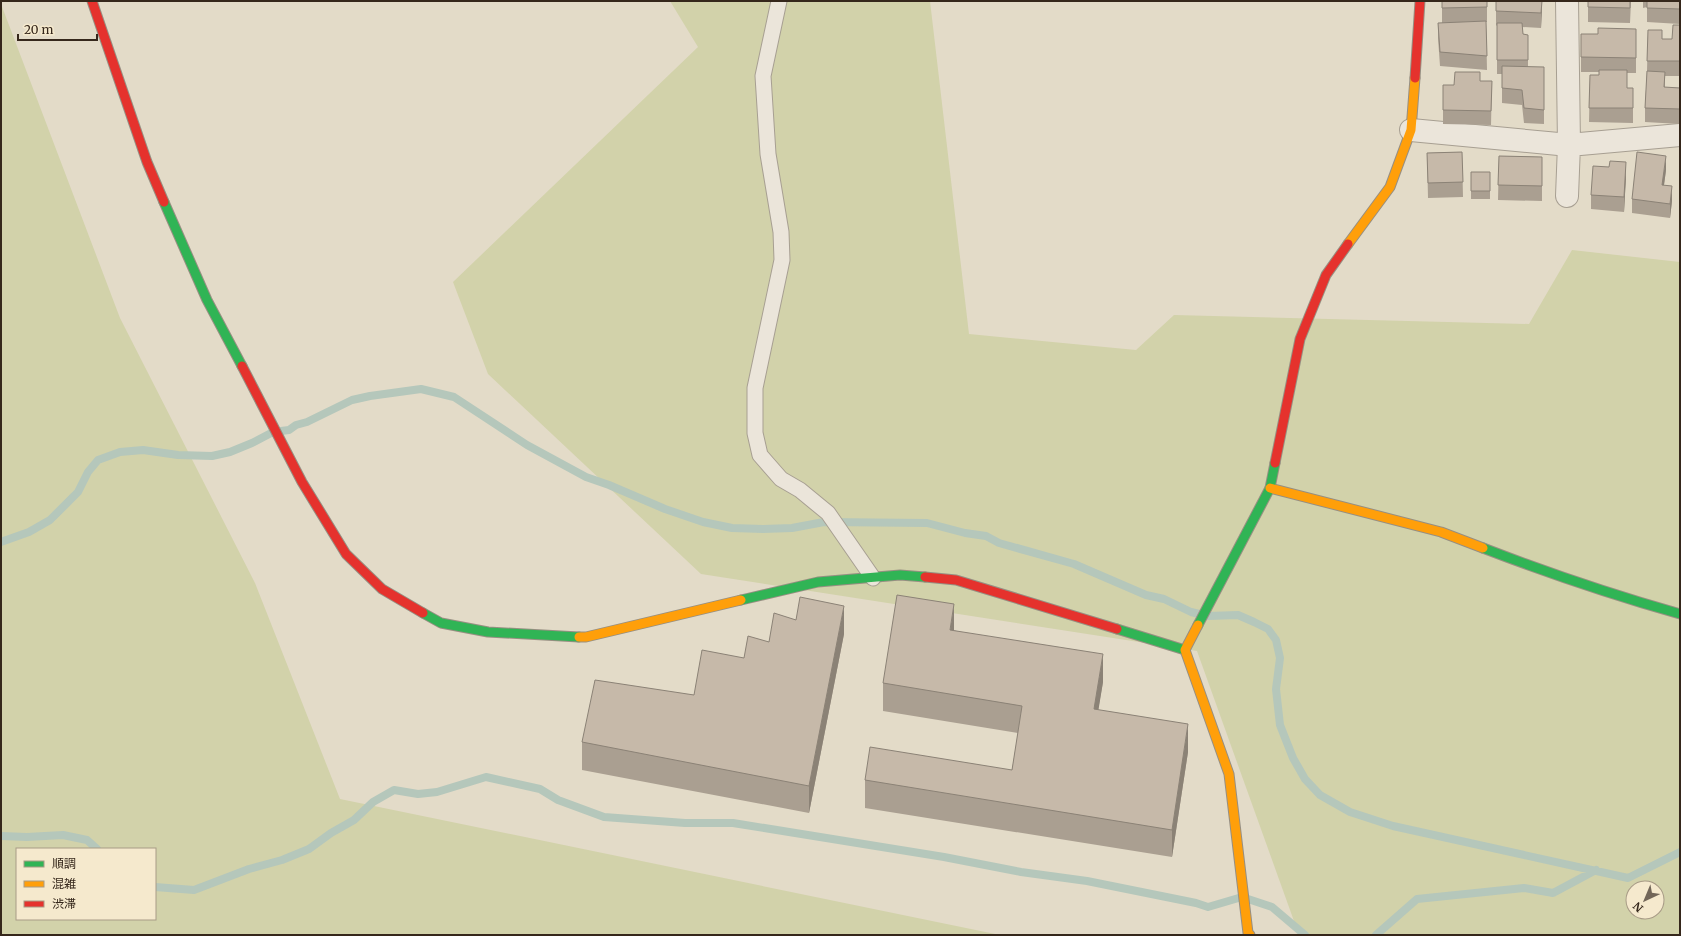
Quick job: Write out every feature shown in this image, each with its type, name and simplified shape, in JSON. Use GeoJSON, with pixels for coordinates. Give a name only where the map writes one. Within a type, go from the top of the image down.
{"type":"FeatureCollection","features":[{"type":"Feature","properties":{"kind":"street"},"geometry":{"type":"LineString","coordinates":[[92,1],[147,162],[207,300],[302,482],[346,554],[382,589],[441,623],[488,632],[586,637],[818,582],[900,575],[956,580],[1185,650]]}},
{"type":"Feature","properties":{"kind":"street"},"geometry":{"type":"LineString","coordinates":[[1250,935],[1248,933],[1229,774],[1185,650],[1270,488],[1300,339],[1326,275],[1390,187],[1411,130],[1420,1]]}},
{"type":"Feature","properties":{"kind":"street"},"geometry":{"type":"LineString","coordinates":[[1567,1],[1569,145],[1567,196]]}},
{"type":"Feature","properties":{"kind":"street"},"geometry":{"type":"LineString","coordinates":[[1411,130],[1569,145],[1680,135]]}},
{"type":"Feature","properties":{"kind":"street"},"geometry":{"type":"LineString","coordinates":[[1270,488],[1441,532],[1554,575],[1619,597],[1680,614]]}},
{"type":"Feature","properties":{"kind":"lane"},"geometry":{"type":"LineString","coordinates":[[779,1],[763,76],[768,154],[781,232],[782,260],[755,388],[755,433],[760,455],[782,478],[800,490],[828,513],[873,578]]}},
{"type":"Feature","properties":{"kind":"green space"},"geometry":{"type":"Polygon","coordinates":[[[670,1],[930,1],[969,334],[1136,350],[1174,315],[1529,324],[1572,250],[1680,262],[1680,935],[1299,935],[1197,651],[701,574],[488,374],[453,282],[698,47],[670,1]]]}},
{"type":"Feature","properties":{"kind":"green space"},"geometry":{"type":"Polygon","coordinates":[[[1,4],[120,318],[255,583],[340,799],[1000,935],[1,935],[1,4]]]}},
{"type":"Feature","properties":{"kind":"building"},"geometry":{"type":"Polygon","coordinates":[[[1442,1],[1487,1],[1487,7],[1442,8],[1442,1]]]}},
{"type":"Feature","properties":{"kind":"building"},"geometry":{"type":"Polygon","coordinates":[[[1496,1],[1542,1],[1541,13],[1496,11],[1496,1]]]}},
{"type":"Feature","properties":{"kind":"building"},"geometry":{"type":"Polygon","coordinates":[[[1588,1],[1630,1],[1630,8],[1588,7],[1588,1]]]}},
{"type":"Feature","properties":{"kind":"building"},"geometry":{"type":"Polygon","coordinates":[[[1647,1],[1680,1],[1680,9],[1647,8],[1647,1]]]}},
{"type":"Feature","properties":{"kind":"building"},"geometry":{"type":"Polygon","coordinates":[[[1486,21],[1487,56],[1440,52],[1438,23],[1486,21]]]}},
{"type":"Feature","properties":{"kind":"building"},"geometry":{"type":"Polygon","coordinates":[[[1497,23],[1522,23],[1523,34],[1528,35],[1528,60],[1497,60],[1497,23]]]}},
{"type":"Feature","properties":{"kind":"building"},"geometry":{"type":"Polygon","coordinates":[[[1673,25],[1680,25],[1680,61],[1647,61],[1648,30],[1662,30],[1662,39],[1672,39],[1673,25]]]}},
{"type":"Feature","properties":{"kind":"building"},"geometry":{"type":"Polygon","coordinates":[[[1598,28],[1636,29],[1636,58],[1581,57],[1581,34],[1598,34],[1598,28]]]}},
{"type":"Feature","properties":{"kind":"building"},"geometry":{"type":"Polygon","coordinates":[[[1502,66],[1544,67],[1544,110],[1524,108],[1522,90],[1502,88],[1502,66]]]}},
{"type":"Feature","properties":{"kind":"building"},"geometry":{"type":"Polygon","coordinates":[[[1599,70],[1627,70],[1627,88],[1633,88],[1633,108],[1589,108],[1590,75],[1599,75],[1599,70]]]}},
{"type":"Feature","properties":{"kind":"building"},"geometry":{"type":"Polygon","coordinates":[[[1647,71],[1665,72],[1664,87],[1680,88],[1680,109],[1645,108],[1647,71]]]}},
{"type":"Feature","properties":{"kind":"building"},"geometry":{"type":"Polygon","coordinates":[[[1455,72],[1480,72],[1480,81],[1492,81],[1491,111],[1443,110],[1443,85],[1454,85],[1455,72]]]}},
{"type":"Feature","properties":{"kind":"building"},"geometry":{"type":"Polygon","coordinates":[[[1462,152],[1463,182],[1428,183],[1427,153],[1462,152]]]}},
{"type":"Feature","properties":{"kind":"building"},"geometry":{"type":"Polygon","coordinates":[[[1637,152],[1666,156],[1662,185],[1672,186],[1670,204],[1632,199],[1637,152]]]}},
{"type":"Feature","properties":{"kind":"building"},"geometry":{"type":"Polygon","coordinates":[[[1499,156],[1542,157],[1542,186],[1498,185],[1499,156]]]}},
{"type":"Feature","properties":{"kind":"building"},"geometry":{"type":"Polygon","coordinates":[[[1610,161],[1626,162],[1624,197],[1591,195],[1593,166],[1609,167],[1610,161]]]}},
{"type":"Feature","properties":{"kind":"building"},"geometry":{"type":"Polygon","coordinates":[[[1471,172],[1490,172],[1490,191],[1471,191],[1471,172]]]}},
{"type":"Feature","properties":{"kind":"building"},"geometry":{"type":"Polygon","coordinates":[[[897,595],[954,604],[950,630],[1103,654],[1094,709],[1188,724],[1172,830],[865,780],[870,747],[1012,770],[1022,706],[883,683],[897,595]]]}},
{"type":"Feature","properties":{"kind":"building"},"geometry":{"type":"Polygon","coordinates":[[[800,597],[844,606],[809,786],[582,742],[595,680],[694,695],[702,650],[744,658],[748,636],[769,642],[774,613],[796,620],[800,597]]]}},
{"type":"Feature","properties":{"kind":"waterway"},"geometry":{"type":"LineString","coordinates":[[1,542],[29,532],[50,520],[78,492],[88,472],[98,460],[120,452],[143,450],[178,455],[212,456],[230,452],[273,432],[289,430],[296,425],[307,422],[352,400],[421,389],[454,397],[527,445],[586,477],[609,485],[665,509],[703,522],[732,528],[763,529],[792,528],[824,522],[927,523],[965,533],[986,536],[999,543],[1074,564],[1146,595],[1164,599],[1191,612],[1208,616],[1238,615],[1254,622],[1268,629],[1276,640],[1280,658],[1276,689],[1280,725],[1293,758],[1305,779],[1320,795],[1350,812],[1393,826],[1628,878],[1680,852]]}},
{"type":"Feature","properties":{"kind":"waterway"},"geometry":{"type":"LineString","coordinates":[[156,887],[194,890],[249,869],[282,860],[309,849],[331,833],[354,820],[373,802],[394,790],[418,794],[437,792],[486,777],[540,789],[558,800],[604,817],[685,823],[733,823],[944,857],[1021,872],[1087,881],[1196,903],[1208,907],[1242,897],[1272,907],[1305,935]]}},
{"type":"Feature","properties":{"kind":"waterway"},"geometry":{"type":"LineString","coordinates":[[1,836],[27,837],[63,835],[87,840],[96,848]]}},
{"type":"Feature","properties":{"kind":"waterway"},"geometry":{"type":"LineString","coordinates":[[1376,935],[1417,899],[1524,888],[1553,893],[1596,870]]}},
{"type":"Feature","properties":{"kind":"traffic: fast"},"geometry":{"type":"LineString","coordinates":[[164,202],[207,300],[242,366]]}},
{"type":"Feature","properties":{"kind":"traffic: fast"},"geometry":{"type":"LineString","coordinates":[[1198,625],[1270,488],[1275,463]]}},
{"type":"Feature","properties":{"kind":"traffic: fast"},"geometry":{"type":"LineString","coordinates":[[1483,548],[1581,583],[1680,614]]}},
{"type":"Feature","properties":{"kind":"traffic: fast"},"geometry":{"type":"LineString","coordinates":[[741,600],[818,582],[900,575],[925,577]]}},
{"type":"Feature","properties":{"kind":"traffic: fast"},"geometry":{"type":"LineString","coordinates":[[423,613],[441,623],[488,632],[579,637]]}},
{"type":"Feature","properties":{"kind":"traffic: fast"},"geometry":{"type":"LineString","coordinates":[[1117,629],[1185,650]]}},
{"type":"Feature","properties":{"kind":"traffic: slow"},"geometry":{"type":"LineString","coordinates":[[1348,244],[1390,187],[1411,130],[1415,78]]}},
{"type":"Feature","properties":{"kind":"traffic: slow"},"geometry":{"type":"LineString","coordinates":[[1270,488],[1441,532],[1483,548]]}},
{"type":"Feature","properties":{"kind":"traffic: slow"},"geometry":{"type":"LineString","coordinates":[[579,637],[586,637],[741,600]]}},
{"type":"Feature","properties":{"kind":"traffic: slow"},"geometry":{"type":"LineString","coordinates":[[1198,625],[1185,650],[1229,774],[1248,933],[1250,935]]}},
{"type":"Feature","properties":{"kind":"traffic: jam"},"geometry":{"type":"LineString","coordinates":[[92,1],[147,162],[164,202]]}},
{"type":"Feature","properties":{"kind":"traffic: jam"},"geometry":{"type":"LineString","coordinates":[[1415,78],[1420,1]]}},
{"type":"Feature","properties":{"kind":"traffic: jam"},"geometry":{"type":"LineString","coordinates":[[1275,463],[1300,339],[1326,275],[1348,244]]}},
{"type":"Feature","properties":{"kind":"traffic: jam"},"geometry":{"type":"LineString","coordinates":[[242,366],[302,482],[346,554],[382,589],[423,613]]}},
{"type":"Feature","properties":{"kind":"traffic: jam"},"geometry":{"type":"LineString","coordinates":[[925,577],[956,580],[1117,629]]}}]}
